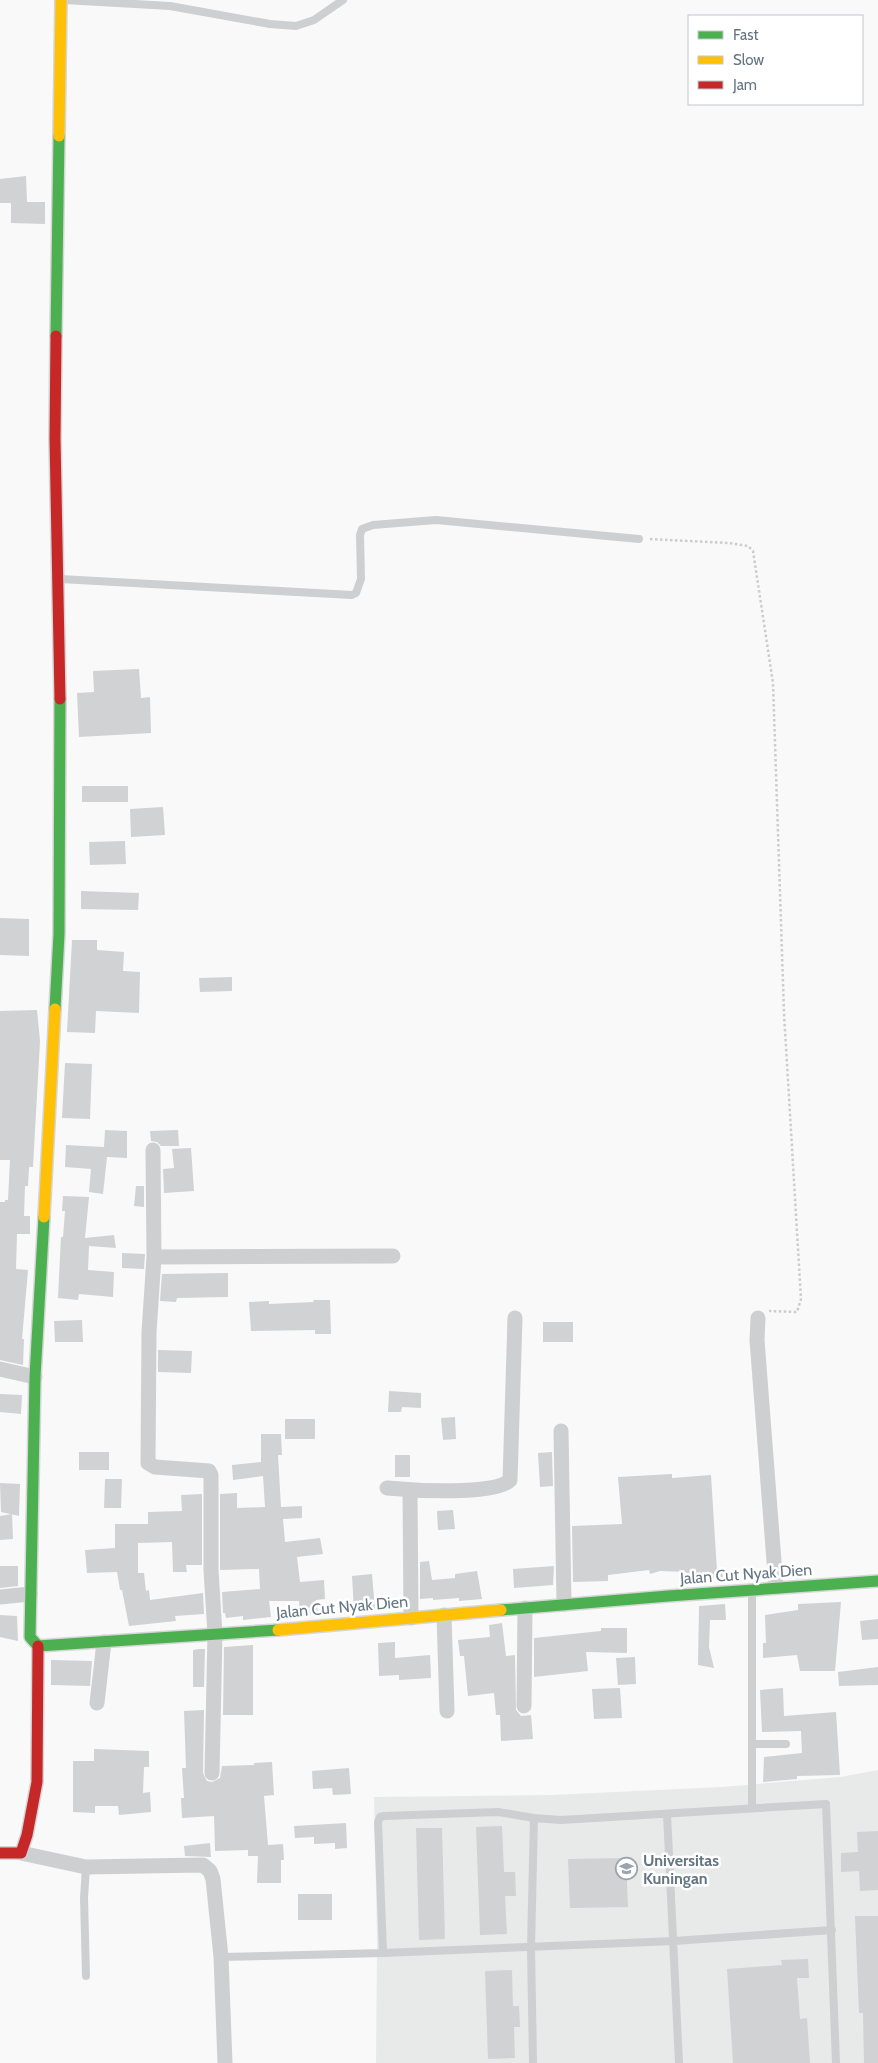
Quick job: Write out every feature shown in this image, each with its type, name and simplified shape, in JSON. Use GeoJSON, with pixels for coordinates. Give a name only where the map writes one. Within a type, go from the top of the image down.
{"type":"FeatureCollection","features":[{"type":"Feature","properties":{"kind":"street"},"geometry":{"type":"LineString","coordinates":[[21,1853],[27,1836],[37,1782],[38,1646],[30,1637],[35,1377],[59,934],[60,720],[55,438],[61,3]]}},
{"type":"Feature","properties":{"kind":"street"},"geometry":{"type":"LineString","coordinates":[[154,1150],[154,1257],[149,1332],[148,1463],[155,1467],[209,1471],[211,1473],[211,1570],[215,1634],[212,1773]]}},
{"type":"Feature","properties":{"kind":"street"},"geometry":{"type":"LineString","coordinates":[[154,1257],[393,1256]]}},
{"type":"Feature","properties":{"kind":"street"},"geometry":{"type":"LineString","coordinates":[[387,1488],[410,1491],[476,1490],[504,1485],[510,1480],[515,1318]]}},
{"type":"Feature","properties":{"kind":"street"},"geometry":{"type":"LineString","coordinates":[[758,1318],[757,1340],[776,1587]]}},
{"type":"Feature","properties":{"kind":"street"},"geometry":{"type":"LineString","coordinates":[[0,1369],[35,1377]]}},
{"type":"Feature","properties":{"kind":"street"},"geometry":{"type":"LineString","coordinates":[[561,1431],[564,1604]]}},
{"type":"Feature","properties":{"kind":"street"},"geometry":{"type":"LineString","coordinates":[[410,1491],[411,1618]]}},
{"type":"Feature","properties":{"kind":"street","name":"Jalan Cut Nyak Dien"},"geometry":{"type":"LineString","coordinates":[[38,1646],[215,1634],[752,1588],[878,1582]]}},
{"type":"Feature","properties":{"kind":"street"},"geometry":{"type":"LineString","coordinates":[[0,1597],[30,1594]]}},
{"type":"Feature","properties":{"kind":"street"},"geometry":{"type":"LineString","coordinates":[[524,1706],[525,1608]]}},
{"type":"Feature","properties":{"kind":"street"},"geometry":{"type":"LineString","coordinates":[[444,1615],[447,1711]]}},
{"type":"Feature","properties":{"kind":"street"},"geometry":{"type":"LineString","coordinates":[[97,1703],[104,1642]]}},
{"type":"Feature","properties":{"kind":"street"},"geometry":{"type":"LineString","coordinates":[[0,1853],[21,1853],[86,1867],[203,1865],[213,1879],[221,1957],[225,2063]]}},
{"type":"Feature","properties":{"kind":"lane"},"geometry":{"type":"LineString","coordinates":[[61,3],[170,6],[270,24],[296,26],[314,20],[343,0]]}},
{"type":"Feature","properties":{"kind":"lane"},"geometry":{"type":"LineString","coordinates":[[58,579],[352,595],[356,594],[361,579],[360,535],[362,529],[373,525],[436,520],[639,539]]}},
{"type":"Feature","properties":{"kind":"lane"},"geometry":{"type":"LineString","coordinates":[[752,1588],[752,1808]]}},
{"type":"Feature","properties":{"kind":"lane"},"geometry":{"type":"LineString","coordinates":[[752,1744],[786,1744]]}},
{"type":"Feature","properties":{"kind":"lane"},"geometry":{"type":"LineString","coordinates":[[383,1953],[378,1822],[380,1817],[414,1814],[498,1812],[560,1820],[826,1804],[836,2063]]}},
{"type":"Feature","properties":{"kind":"lane"},"geometry":{"type":"LineString","coordinates":[[667,1814],[679,2063]]}},
{"type":"Feature","properties":{"kind":"lane"},"geometry":{"type":"LineString","coordinates":[[533,2063],[534,1818]]}},
{"type":"Feature","properties":{"kind":"lane"},"geometry":{"type":"LineString","coordinates":[[86,1867],[84,1898],[86,1976]]}},
{"type":"Feature","properties":{"kind":"lane"},"geometry":{"type":"LineString","coordinates":[[221,1957],[383,1953],[674,1941],[832,1930]]}},
{"type":"Feature","properties":{"kind":"path"},"geometry":{"type":"LineString","coordinates":[[639,539],[729,543],[748,546],[753,551],[772,683],[784,1013],[801,1299],[797,1312],[767,1311],[758,1318]]}},
{"type":"Feature","properties":{"kind":"shaded area","name":"Universitas Kuningan"},"geometry":{"type":"Polygon","coordinates":[[[878,1770],[878,2063],[376,2063],[377,1940],[374,1797],[551,1795],[721,1787],[840,1777],[878,1770]]]}},
{"type":"Feature","properties":{"kind":"building"},"geometry":{"type":"Polygon","coordinates":[[[26,176],[27,202],[45,202],[45,224],[11,223],[11,203],[0,203],[0,179],[26,176]]]}},
{"type":"Feature","properties":{"kind":"building"},"geometry":{"type":"Polygon","coordinates":[[[139,669],[141,698],[150,697],[151,733],[79,737],[77,693],[94,692],[93,671],[139,669]]]}},
{"type":"Feature","properties":{"kind":"building"},"geometry":{"type":"Polygon","coordinates":[[[82,786],[128,786],[128,802],[82,802],[82,786]]]}},
{"type":"Feature","properties":{"kind":"building"},"geometry":{"type":"Polygon","coordinates":[[[163,807],[165,835],[131,837],[130,809],[163,807]]]}},
{"type":"Feature","properties":{"kind":"building"},"geometry":{"type":"Polygon","coordinates":[[[125,841],[126,864],[90,865],[89,842],[125,841]]]}},
{"type":"Feature","properties":{"kind":"building"},"geometry":{"type":"Polygon","coordinates":[[[81,891],[139,893],[138,910],[81,909],[81,891]]]}},
{"type":"Feature","properties":{"kind":"building"},"geometry":{"type":"Polygon","coordinates":[[[0,918],[29,919],[29,956],[0,955],[0,918]]]}},
{"type":"Feature","properties":{"kind":"building"},"geometry":{"type":"Polygon","coordinates":[[[72,940],[97,940],[97,950],[124,952],[123,971],[140,972],[139,1013],[96,1011],[95,1033],[67,1032],[72,940]]]}},
{"type":"Feature","properties":{"kind":"building"},"geometry":{"type":"Polygon","coordinates":[[[232,977],[232,991],[200,992],[199,978],[232,977]]]}},
{"type":"Feature","properties":{"kind":"building"},"geometry":{"type":"Polygon","coordinates":[[[37,1010],[40,1041],[33,1167],[29,1167],[28,1186],[25,1186],[24,1216],[30,1216],[30,1234],[17,1234],[16,1269],[28,1270],[22,1339],[24,1339],[23,1365],[0,1360],[0,1202],[8,1200],[10,1160],[0,1160],[0,1011],[37,1010]]]}},
{"type":"Feature","properties":{"kind":"building"},"geometry":{"type":"Polygon","coordinates":[[[65,1063],[92,1064],[90,1119],[62,1118],[65,1063]]]}},
{"type":"Feature","properties":{"kind":"building"},"geometry":{"type":"Polygon","coordinates":[[[105,1130],[127,1131],[127,1158],[107,1157],[103,1194],[89,1192],[91,1169],[65,1167],[66,1145],[104,1147],[105,1130]]]}},
{"type":"Feature","properties":{"kind":"building"},"geometry":{"type":"Polygon","coordinates":[[[178,1130],[179,1146],[161,1146],[157,1142],[151,1141],[150,1131],[178,1130]]]}},
{"type":"Feature","properties":{"kind":"building"},"geometry":{"type":"Polygon","coordinates":[[[191,1148],[194,1191],[164,1193],[163,1169],[174,1168],[172,1149],[191,1148]]]}},
{"type":"Feature","properties":{"kind":"building"},"geometry":{"type":"Polygon","coordinates":[[[136,1186],[144,1186],[144,1207],[134,1206],[136,1186]]]}},
{"type":"Feature","properties":{"kind":"building"},"geometry":{"type":"Polygon","coordinates":[[[63,1196],[89,1197],[85,1238],[114,1235],[116,1248],[89,1246],[88,1270],[114,1272],[113,1297],[79,1294],[78,1300],[58,1298],[61,1237],[63,1237],[65,1211],[62,1211],[63,1196]]]}},
{"type":"Feature","properties":{"kind":"building"},"geometry":{"type":"Polygon","coordinates":[[[122,1253],[145,1254],[144,1269],[122,1268],[122,1253]]]}},
{"type":"Feature","properties":{"kind":"building"},"geometry":{"type":"Polygon","coordinates":[[[228,1273],[228,1297],[177,1298],[176,1302],[160,1301],[162,1274],[228,1273]]]}},
{"type":"Feature","properties":{"kind":"building"},"geometry":{"type":"Polygon","coordinates":[[[313,1300],[330,1300],[331,1334],[315,1334],[315,1330],[251,1331],[249,1302],[269,1301],[269,1304],[314,1302],[313,1300]]]}},
{"type":"Feature","properties":{"kind":"building"},"geometry":{"type":"Polygon","coordinates":[[[82,1320],[83,1342],[55,1342],[54,1321],[82,1320]]]}},
{"type":"Feature","properties":{"kind":"building"},"geometry":{"type":"Polygon","coordinates":[[[543,1322],[573,1322],[573,1342],[543,1342],[543,1322]]]}},
{"type":"Feature","properties":{"kind":"building"},"geometry":{"type":"Polygon","coordinates":[[[158,1350],[192,1351],[191,1373],[158,1372],[158,1350]]]}},
{"type":"Feature","properties":{"kind":"building"},"geometry":{"type":"Polygon","coordinates":[[[389,1391],[421,1393],[421,1408],[402,1407],[401,1412],[388,1412],[389,1391]]]}},
{"type":"Feature","properties":{"kind":"building"},"geometry":{"type":"Polygon","coordinates":[[[0,1394],[22,1395],[21,1414],[0,1412],[0,1394]]]}},
{"type":"Feature","properties":{"kind":"building"},"geometry":{"type":"Polygon","coordinates":[[[455,1417],[456,1439],[443,1440],[441,1418],[455,1417]]]}},
{"type":"Feature","properties":{"kind":"building"},"geometry":{"type":"Polygon","coordinates":[[[285,1419],[315,1419],[315,1439],[285,1439],[285,1419]]]}},
{"type":"Feature","properties":{"kind":"building"},"geometry":{"type":"Polygon","coordinates":[[[261,1434],[281,1434],[282,1455],[278,1455],[281,1507],[302,1506],[302,1518],[283,1519],[285,1542],[320,1538],[323,1554],[297,1557],[300,1582],[324,1580],[325,1599],[316,1600],[318,1613],[300,1615],[299,1601],[269,1601],[271,1617],[243,1620],[243,1616],[226,1618],[225,1613],[223,1613],[222,1592],[260,1589],[259,1569],[220,1570],[220,1494],[237,1493],[237,1508],[265,1507],[263,1476],[233,1480],[232,1465],[261,1462],[261,1434]]]}},
{"type":"Feature","properties":{"kind":"building"},"geometry":{"type":"Polygon","coordinates":[[[79,1452],[109,1452],[109,1470],[79,1470],[79,1452]]]}},
{"type":"Feature","properties":{"kind":"building"},"geometry":{"type":"Polygon","coordinates":[[[552,1452],[553,1486],[540,1487],[538,1453],[552,1452]]]}},
{"type":"Feature","properties":{"kind":"building"},"geometry":{"type":"Polygon","coordinates":[[[395,1455],[410,1455],[410,1477],[395,1477],[395,1455]]]}},
{"type":"Feature","properties":{"kind":"building"},"geometry":{"type":"Polygon","coordinates":[[[672,1474],[672,1478],[711,1475],[717,1571],[722,1571],[723,1578],[688,1581],[686,1572],[660,1571],[650,1574],[649,1570],[608,1575],[608,1581],[573,1582],[572,1526],[622,1524],[618,1477],[672,1474]]]}},
{"type":"Feature","properties":{"kind":"building"},"geometry":{"type":"Polygon","coordinates":[[[105,1479],[122,1479],[121,1508],[104,1508],[105,1479]]]}},
{"type":"Feature","properties":{"kind":"building"},"geometry":{"type":"Polygon","coordinates":[[[0,1483],[20,1484],[19,1516],[1,1512],[0,1483]]]}},
{"type":"Feature","properties":{"kind":"building"},"geometry":{"type":"Polygon","coordinates":[[[202,1494],[202,1565],[186,1565],[187,1572],[173,1572],[172,1542],[138,1543],[138,1573],[144,1573],[146,1591],[149,1590],[150,1600],[203,1593],[204,1614],[175,1616],[176,1621],[129,1626],[117,1572],[87,1573],[85,1550],[115,1548],[115,1524],[148,1524],[148,1512],[182,1511],[181,1495],[202,1494]]]}},
{"type":"Feature","properties":{"kind":"building"},"geometry":{"type":"Polygon","coordinates":[[[453,1510],[455,1529],[438,1530],[437,1511],[453,1510]]]}},
{"type":"Feature","properties":{"kind":"building"},"geometry":{"type":"Polygon","coordinates":[[[12,1514],[13,1539],[0,1540],[0,1516],[12,1514]]]}},
{"type":"Feature","properties":{"kind":"building"},"geometry":{"type":"Polygon","coordinates":[[[429,1561],[432,1580],[455,1578],[455,1574],[477,1571],[482,1599],[459,1601],[459,1598],[420,1599],[420,1562],[429,1561]]]}},
{"type":"Feature","properties":{"kind":"building"},"geometry":{"type":"Polygon","coordinates":[[[0,1566],[18,1566],[18,1586],[0,1588],[0,1566]]]}},
{"type":"Feature","properties":{"kind":"building"},"geometry":{"type":"Polygon","coordinates":[[[554,1566],[553,1585],[514,1588],[513,1569],[554,1566]]]}},
{"type":"Feature","properties":{"kind":"building"},"geometry":{"type":"Polygon","coordinates":[[[372,1574],[375,1609],[354,1610],[352,1576],[372,1574]]]}},
{"type":"Feature","properties":{"kind":"building"},"geometry":{"type":"Polygon","coordinates":[[[841,1602],[835,1671],[800,1671],[797,1655],[763,1658],[763,1643],[766,1643],[765,1615],[798,1610],[798,1604],[841,1602]]]}},
{"type":"Feature","properties":{"kind":"building"},"geometry":{"type":"Polygon","coordinates":[[[725,1604],[726,1620],[710,1620],[709,1647],[714,1668],[698,1665],[699,1606],[725,1604]]]}},
{"type":"Feature","properties":{"kind":"building"},"geometry":{"type":"Polygon","coordinates":[[[0,1615],[17,1616],[18,1641],[0,1637],[0,1615]]]}},
{"type":"Feature","properties":{"kind":"building"},"geometry":{"type":"Polygon","coordinates":[[[878,1619],[878,1639],[862,1640],[860,1621],[878,1619]]]}},
{"type":"Feature","properties":{"kind":"building"},"geometry":{"type":"Polygon","coordinates":[[[502,1623],[506,1656],[515,1655],[516,1710],[521,1716],[531,1715],[533,1739],[501,1741],[500,1715],[496,1715],[494,1693],[468,1696],[464,1656],[460,1656],[458,1640],[490,1637],[489,1625],[502,1623]]]}},
{"type":"Feature","properties":{"kind":"building"},"geometry":{"type":"Polygon","coordinates":[[[601,1628],[627,1628],[627,1653],[586,1652],[588,1671],[534,1677],[534,1638],[601,1631],[601,1628]]]}},
{"type":"Feature","properties":{"kind":"building"},"geometry":{"type":"Polygon","coordinates":[[[395,1642],[395,1658],[430,1655],[431,1678],[399,1680],[399,1675],[379,1676],[378,1643],[395,1642]]]}},
{"type":"Feature","properties":{"kind":"building"},"geometry":{"type":"Polygon","coordinates":[[[253,1645],[253,1715],[223,1715],[224,1647],[253,1645]]]}},
{"type":"Feature","properties":{"kind":"building"},"geometry":{"type":"Polygon","coordinates":[[[205,1649],[204,1687],[193,1687],[193,1650],[205,1649]]]}},
{"type":"Feature","properties":{"kind":"building"},"geometry":{"type":"Polygon","coordinates":[[[635,1657],[636,1684],[618,1685],[616,1658],[635,1657]]]}},
{"type":"Feature","properties":{"kind":"building"},"geometry":{"type":"Polygon","coordinates":[[[51,1660],[92,1661],[90,1686],[51,1685],[51,1660]]]}},
{"type":"Feature","properties":{"kind":"building"},"geometry":{"type":"Polygon","coordinates":[[[878,1667],[878,1685],[839,1686],[838,1672],[878,1667]]]}},
{"type":"Feature","properties":{"kind":"building"},"geometry":{"type":"Polygon","coordinates":[[[620,1688],[622,1718],[594,1719],[592,1689],[620,1688]]]}},
{"type":"Feature","properties":{"kind":"building"},"geometry":{"type":"Polygon","coordinates":[[[783,1688],[784,1716],[836,1712],[840,1775],[797,1776],[797,1779],[763,1782],[764,1757],[802,1753],[801,1731],[762,1732],[760,1690],[783,1688]]]}},
{"type":"Feature","properties":{"kind":"building"},"geometry":{"type":"Polygon","coordinates":[[[204,1710],[203,1773],[207,1781],[212,1782],[220,1778],[222,1766],[254,1765],[254,1763],[272,1762],[274,1795],[264,1796],[268,1845],[283,1844],[284,1860],[281,1860],[281,1883],[257,1883],[258,1856],[248,1856],[248,1850],[215,1851],[214,1816],[182,1818],[181,1798],[184,1798],[182,1768],[186,1768],[184,1711],[204,1710]]]}},
{"type":"Feature","properties":{"kind":"building"},"geometry":{"type":"Polygon","coordinates":[[[94,1749],[149,1751],[149,1767],[144,1767],[143,1793],[150,1792],[151,1812],[119,1815],[118,1806],[95,1806],[95,1813],[73,1812],[73,1761],[94,1761],[94,1749]]]}},
{"type":"Feature","properties":{"kind":"building"},"geometry":{"type":"Polygon","coordinates":[[[349,1768],[351,1794],[333,1795],[332,1788],[313,1789],[312,1771],[349,1768]]]}},
{"type":"Feature","properties":{"kind":"building"},"geometry":{"type":"Polygon","coordinates":[[[346,1823],[347,1848],[335,1849],[335,1843],[314,1844],[314,1837],[295,1838],[294,1826],[346,1823]]]}},
{"type":"Feature","properties":{"kind":"building"},"geometry":{"type":"Polygon","coordinates":[[[502,1826],[504,1872],[515,1872],[516,1896],[505,1896],[507,1934],[480,1935],[476,1827],[502,1826]]]}},
{"type":"Feature","properties":{"kind":"building"},"geometry":{"type":"Polygon","coordinates":[[[416,1828],[442,1828],[445,1939],[419,1940],[416,1828]]]}},
{"type":"Feature","properties":{"kind":"building"},"geometry":{"type":"Polygon","coordinates":[[[878,1831],[878,1890],[860,1891],[859,1871],[841,1872],[841,1853],[858,1852],[857,1832],[878,1831]]]}},
{"type":"Feature","properties":{"kind":"building"},"geometry":{"type":"Polygon","coordinates":[[[210,1843],[211,1857],[185,1856],[184,1846],[210,1843]]]}},
{"type":"Feature","properties":{"kind":"building"},"geometry":{"type":"Polygon","coordinates":[[[626,1858],[628,1907],[570,1908],[568,1859],[626,1858]]]}},
{"type":"Feature","properties":{"kind":"building"},"geometry":{"type":"Polygon","coordinates":[[[298,1894],[332,1894],[332,1920],[298,1920],[298,1894]]]}},
{"type":"Feature","properties":{"kind":"building"},"geometry":{"type":"Polygon","coordinates":[[[855,1916],[878,1916],[878,2063],[864,2063],[863,2013],[859,2013],[855,1916]]]}},
{"type":"Feature","properties":{"kind":"building"},"geometry":{"type":"Polygon","coordinates":[[[808,1959],[809,1978],[797,1978],[800,2019],[807,2018],[810,2063],[733,2063],[727,1969],[782,1965],[781,1960],[808,1959]]]}},
{"type":"Feature","properties":{"kind":"building"},"geometry":{"type":"Polygon","coordinates":[[[512,1970],[513,2006],[519,2006],[520,2027],[514,2027],[515,2058],[488,2059],[485,1971],[512,1970]]]}},
{"type":"Feature","properties":{"kind":"traffic: fast"},"geometry":{"type":"LineString","coordinates":[[56,336],[59,136]]}},
{"type":"Feature","properties":{"kind":"traffic: fast"},"geometry":{"type":"LineString","coordinates":[[55,1009],[59,934],[60,699]]}},
{"type":"Feature","properties":{"kind":"traffic: fast"},"geometry":{"type":"LineString","coordinates":[[38,1646],[30,1637],[35,1377],[44,1217]]}},
{"type":"Feature","properties":{"kind":"traffic: fast"},"geometry":{"type":"LineString","coordinates":[[501,1610],[878,1581]]}},
{"type":"Feature","properties":{"kind":"traffic: fast"},"geometry":{"type":"LineString","coordinates":[[38,1646],[278,1630]]}},
{"type":"Feature","properties":{"kind":"traffic: slow"},"geometry":{"type":"LineString","coordinates":[[59,136],[61,0]]}},
{"type":"Feature","properties":{"kind":"traffic: slow"},"geometry":{"type":"LineString","coordinates":[[44,1217],[55,1009]]}},
{"type":"Feature","properties":{"kind":"traffic: slow"},"geometry":{"type":"LineString","coordinates":[[278,1630],[501,1610]]}},
{"type":"Feature","properties":{"kind":"traffic: jam"},"geometry":{"type":"LineString","coordinates":[[56,336],[55,438],[60,699]]}},
{"type":"Feature","properties":{"kind":"traffic: jam"},"geometry":{"type":"LineString","coordinates":[[0,1853],[21,1853],[27,1835],[37,1782],[38,1646]]}},
{"type":"Feature","properties":{"kind":"place","name":"Universitas Kuningan"},"geometry":{"type":"Point","coordinates":[627,1869]}}]}
